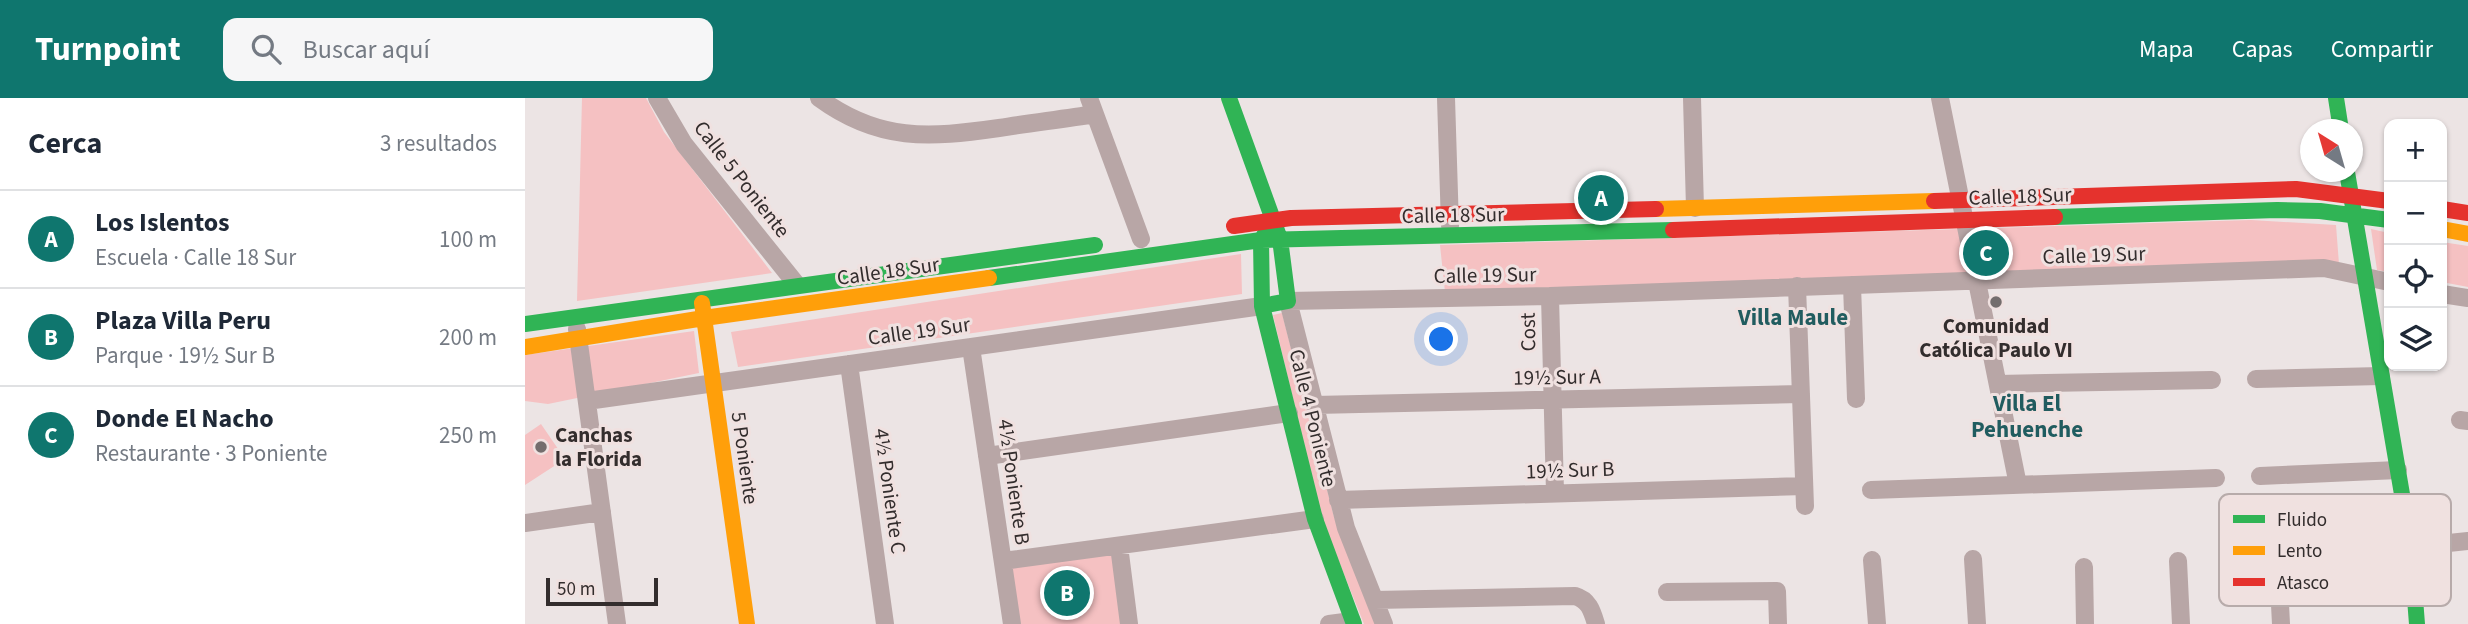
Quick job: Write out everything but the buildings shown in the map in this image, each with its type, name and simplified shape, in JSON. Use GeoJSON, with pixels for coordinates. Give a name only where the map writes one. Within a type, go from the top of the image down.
{"type":"FeatureCollection","features":[{"type":"Feature","properties":{"kind":"main road","name":"Calle 4 Poniente"},"geometry":{"type":"LineString","coordinates":[[1229,98],[1280,239],[1288,301]]}},
{"type":"Feature","properties":{"kind":"main road"},"geometry":{"type":"LineString","coordinates":[[2336,98],[2339,119]]}},
{"type":"Feature","properties":{"kind":"main road"},"geometry":{"type":"LineString","coordinates":[[2348,182],[2402,494]]}},
{"type":"Feature","properties":{"kind":"main road","name":"Calle 18 Sur"},"geometry":{"type":"LineString","coordinates":[[1221,228],[1273,220],[2296,189],[2384,200]]}},
{"type":"Feature","properties":{"kind":"main road","name":"Calle 18 Sur"},"geometry":{"type":"LineString","coordinates":[[525,346],[704,318],[1261,240],[1450,237],[2299,210],[2384,219]]}},
{"type":"Feature","properties":{"kind":"main road"},"geometry":{"type":"LineString","coordinates":[[2447,210],[2468,214]]}},
{"type":"Feature","properties":{"kind":"main road"},"geometry":{"type":"LineString","coordinates":[[1261,240],[1273,220]]}},
{"type":"Feature","properties":{"kind":"main road"},"geometry":{"type":"LineString","coordinates":[[2447,230],[2468,234]]}},
{"type":"Feature","properties":{"kind":"main road","name":"Calle 18 Sur"},"geometry":{"type":"LineString","coordinates":[[525,324],[1134,240]]}},
{"type":"Feature","properties":{"kind":"main road","name":"Calle 4 Poniente"},"geometry":{"type":"LineString","coordinates":[[1261,240],[1262,306],[1315,519],[1353,622]]}},
{"type":"Feature","properties":{"kind":"main road","name":"5 Poniente"},"geometry":{"type":"LineString","coordinates":[[702,298],[747,624]]}},
{"type":"Feature","properties":{"kind":"main road","name":"Calle 19 Sur"},"geometry":{"type":"LineString","coordinates":[[1262,306],[1288,301]]}},
{"type":"Feature","properties":{"kind":"main road"},"geometry":{"type":"LineString","coordinates":[[2416,606],[2417,624]]}},
{"type":"Feature","properties":{"kind":"street","name":"Calle 5 Poniente"},"geometry":{"type":"LineString","coordinates":[[657,98],[684,144],[797,285]]}},
{"type":"Feature","properties":{"kind":"street"},"geometry":{"type":"LineString","coordinates":[[819,98],[843,115],[870,127],[916,135],[954,135],[1092,106],[1134,240]]}},
{"type":"Feature","properties":{"kind":"street"},"geometry":{"type":"LineString","coordinates":[[1446,98],[1450,237]]}},
{"type":"Feature","properties":{"kind":"street"},"geometry":{"type":"LineString","coordinates":[[1692,98],[1695,208]]}},
{"type":"Feature","properties":{"kind":"street"},"geometry":{"type":"LineString","coordinates":[[1940,98],[2018,485]]}},
{"type":"Feature","properties":{"kind":"street","name":"Calle 19 Sur"},"geometry":{"type":"LineString","coordinates":[[1288,301],[1550,296],[2324,268],[2384,281]]}},
{"type":"Feature","properties":{"kind":"street"},"geometry":{"type":"LineString","coordinates":[[1852,285],[1856,399]]}},
{"type":"Feature","properties":{"kind":"street"},"geometry":{"type":"LineString","coordinates":[[1797,286],[1805,506]]}},
{"type":"Feature","properties":{"kind":"street"},"geometry":{"type":"LineString","coordinates":[[2447,295],[2468,298]]}},
{"type":"Feature","properties":{"kind":"street","name":"Cost"},"geometry":{"type":"LineString","coordinates":[[1550,296],[1555,494]]}},
{"type":"Feature","properties":{"kind":"street","name":"Calle 4 Poniente"},"geometry":{"type":"LineString","coordinates":[[1288,301],[1351,544],[1384,624]]}},
{"type":"Feature","properties":{"kind":"street","name":"Calle 19 Sur"},"geometry":{"type":"LineString","coordinates":[[587,401],[1262,306]]}},
{"type":"Feature","properties":{"kind":"street"},"geometry":{"type":"LineString","coordinates":[[576,317],[617,624]]}},
{"type":"Feature","properties":{"kind":"street","name":"4½ Poniente B"},"geometry":{"type":"LineString","coordinates":[[971,346],[1012,624]]}},
{"type":"Feature","properties":{"kind":"street","name":"4½ Poniente C"},"geometry":{"type":"LineString","coordinates":[[849,364],[885,624]]}},
{"type":"Feature","properties":{"kind":"street"},"geometry":{"type":"LineString","coordinates":[[2256,379],[2381,376]]}},
{"type":"Feature","properties":{"kind":"street"},"geometry":{"type":"LineString","coordinates":[[1999,384],[2212,380]]}},
{"type":"Feature","properties":{"kind":"street","name":"19½ Sur A"},"geometry":{"type":"LineString","coordinates":[[1315,405],[1801,394]]}},
{"type":"Feature","properties":{"kind":"street"},"geometry":{"type":"LineString","coordinates":[[987,456],[1289,413]]}},
{"type":"Feature","properties":{"kind":"street"},"geometry":{"type":"LineString","coordinates":[[2260,476],[2398,470]]}},
{"type":"Feature","properties":{"kind":"street"},"geometry":{"type":"LineString","coordinates":[[1871,490],[2215,478]]}},
{"type":"Feature","properties":{"kind":"street","name":"19½ Sur B"},"geometry":{"type":"LineString","coordinates":[[1338,500],[1804,486]]}},
{"type":"Feature","properties":{"kind":"street"},"geometry":{"type":"LineString","coordinates":[[525,523],[602,512]]}},
{"type":"Feature","properties":{"kind":"street"},"geometry":{"type":"LineString","coordinates":[[1003,561],[1315,519]]}},
{"type":"Feature","properties":{"kind":"street"},"geometry":{"type":"LineString","coordinates":[[1119,546],[1129,624]]}},
{"type":"Feature","properties":{"kind":"street"},"geometry":{"type":"LineString","coordinates":[[1973,559],[1977,624]]}},
{"type":"Feature","properties":{"kind":"street"},"geometry":{"type":"LineString","coordinates":[[1872,560],[1877,624]]}},
{"type":"Feature","properties":{"kind":"street"},"geometry":{"type":"LineString","coordinates":[[2178,561],[2181,624]]}},
{"type":"Feature","properties":{"kind":"street"},"geometry":{"type":"LineString","coordinates":[[2084,568],[2085,624]]}},
{"type":"Feature","properties":{"kind":"street"},"geometry":{"type":"LineString","coordinates":[[1667,592],[1777,591],[1778,624]]}},
{"type":"Feature","properties":{"kind":"street"},"geometry":{"type":"LineString","coordinates":[[1375,600],[1571,595],[1587,602],[1596,624]]}},
{"type":"Feature","properties":{"kind":"street"},"geometry":{"type":"LineString","coordinates":[[2280,606],[2281,624]]}},
{"type":"Feature","properties":{"kind":"street"},"geometry":{"type":"LineString","coordinates":[[1329,624],[1353,622]]}},
{"type":"Feature","properties":{"kind":"shaded area"},"geometry":{"type":"Polygon","coordinates":[[[582,98],[646,98],[664,132],[772,273],[577,301],[582,98]]]}},
{"type":"Feature","properties":{"kind":"shaded area"},"geometry":{"type":"Polygon","coordinates":[[[2251,220],[2336,225],[2339,264],[1445,292],[1440,245],[2251,220]]]}},
{"type":"Feature","properties":{"kind":"shaded area"},"geometry":{"type":"Polygon","coordinates":[[[2371,229],[2384,232],[2384,271],[2377,270],[2371,229]]]}},
{"type":"Feature","properties":{"kind":"shaded area"},"geometry":{"type":"Polygon","coordinates":[[[2447,243],[2468,246],[2468,287],[2447,283],[2447,243]]]}},
{"type":"Feature","properties":{"kind":"shaded area"},"geometry":{"type":"Polygon","coordinates":[[[1241,254],[1242,294],[738,367],[731,332],[1241,254]]]}},
{"type":"Feature","properties":{"kind":"shaded area"},"geometry":{"type":"Polygon","coordinates":[[[1282,313],[1334,517],[1375,624],[1364,624],[1321,517],[1273,315],[1282,313]]]}},
{"type":"Feature","properties":{"kind":"shaded area"},"geometry":{"type":"Polygon","coordinates":[[[694,331],[699,373],[548,404],[525,401],[525,355],[694,331]]]}},
{"type":"Feature","properties":{"kind":"shaded area","name":"Canchas la Florida"},"geometry":{"type":"Polygon","coordinates":[[[541,424],[565,459],[525,485],[525,435],[541,424]]]}},
{"type":"Feature","properties":{"kind":"shaded area"},"geometry":{"type":"Polygon","coordinates":[[[1117,546],[1128,624],[1015,624],[1006,561],[1117,546]]]}},
{"type":"Feature","properties":{"kind":"traffic: fast"},"geometry":{"type":"LineString","coordinates":[[1229,98],[1280,239],[1288,301],[1262,306]]}},
{"type":"Feature","properties":{"kind":"traffic: fast"},"geometry":{"type":"LineString","coordinates":[[2336,98],[2339,119]]}},
{"type":"Feature","properties":{"kind":"traffic: fast"},"geometry":{"type":"LineString","coordinates":[[2349,182],[2402,494]]}},
{"type":"Feature","properties":{"kind":"traffic: fast"},"geometry":{"type":"LineString","coordinates":[[2055,217],[2277,210],[2320,211],[2384,219]]}},
{"type":"Feature","properties":{"kind":"traffic: fast"},"geometry":{"type":"LineString","coordinates":[[1271,225],[1261,240],[1262,306],[1315,519],[1354,624]]}},
{"type":"Feature","properties":{"kind":"traffic: fast"},"geometry":{"type":"LineString","coordinates":[[989,278],[1261,240],[1673,230]]}},
{"type":"Feature","properties":{"kind":"traffic: fast"},"geometry":{"type":"LineString","coordinates":[[525,324],[1095,245]]}},
{"type":"Feature","properties":{"kind":"traffic: fast"},"geometry":{"type":"LineString","coordinates":[[2416,606],[2417,624]]}},
{"type":"Feature","properties":{"kind":"traffic: slow"},"geometry":{"type":"LineString","coordinates":[[1656,209],[1934,201]]}},
{"type":"Feature","properties":{"kind":"traffic: slow"},"geometry":{"type":"LineString","coordinates":[[2447,230],[2468,234]]}},
{"type":"Feature","properties":{"kind":"traffic: slow"},"geometry":{"type":"LineString","coordinates":[[525,347],[704,318],[989,278]]}},
{"type":"Feature","properties":{"kind":"traffic: slow"},"geometry":{"type":"LineString","coordinates":[[702,303],[747,624]]}},
{"type":"Feature","properties":{"kind":"traffic: jam"},"geometry":{"type":"LineString","coordinates":[[1934,201],[2296,189],[2384,200]]}},
{"type":"Feature","properties":{"kind":"traffic: jam"},"geometry":{"type":"LineString","coordinates":[[1234,226],[1291,218],[1656,209]]}},
{"type":"Feature","properties":{"kind":"traffic: jam"},"geometry":{"type":"LineString","coordinates":[[2447,210],[2468,213]]}},
{"type":"Feature","properties":{"kind":"traffic: jam"},"geometry":{"type":"LineString","coordinates":[[1673,230],[2055,217]]}},
{"type":"Feature","properties":{"kind":"place","name":"Los Islentos"},"geometry":{"type":"Point","coordinates":[1601,198]}},
{"type":"Feature","properties":{"kind":"place","name":"Donde El Nacho"},"geometry":{"type":"Point","coordinates":[1986,253]}},
{"type":"Feature","properties":{"kind":"place","name":"Comunidad Católica Paulo VI"},"geometry":{"type":"Point","coordinates":[1996,302]}},
{"type":"Feature","properties":{"kind":"place","name":"Canchas la Florida"},"geometry":{"type":"Point","coordinates":[541,447]}},
{"type":"Feature","properties":{"kind":"place","name":"Plaza Villa Peru"},"geometry":{"type":"Point","coordinates":[1067,593]}},
{"type":"Feature","properties":{"kind":"district","name":"Villa Maule"},"geometry":{"type":"Point","coordinates":[1793,317]}},
{"type":"Feature","properties":{"kind":"district","name":"Villa El Pehuenche"},"geometry":{"type":"Point","coordinates":[2027,416]}}]}
